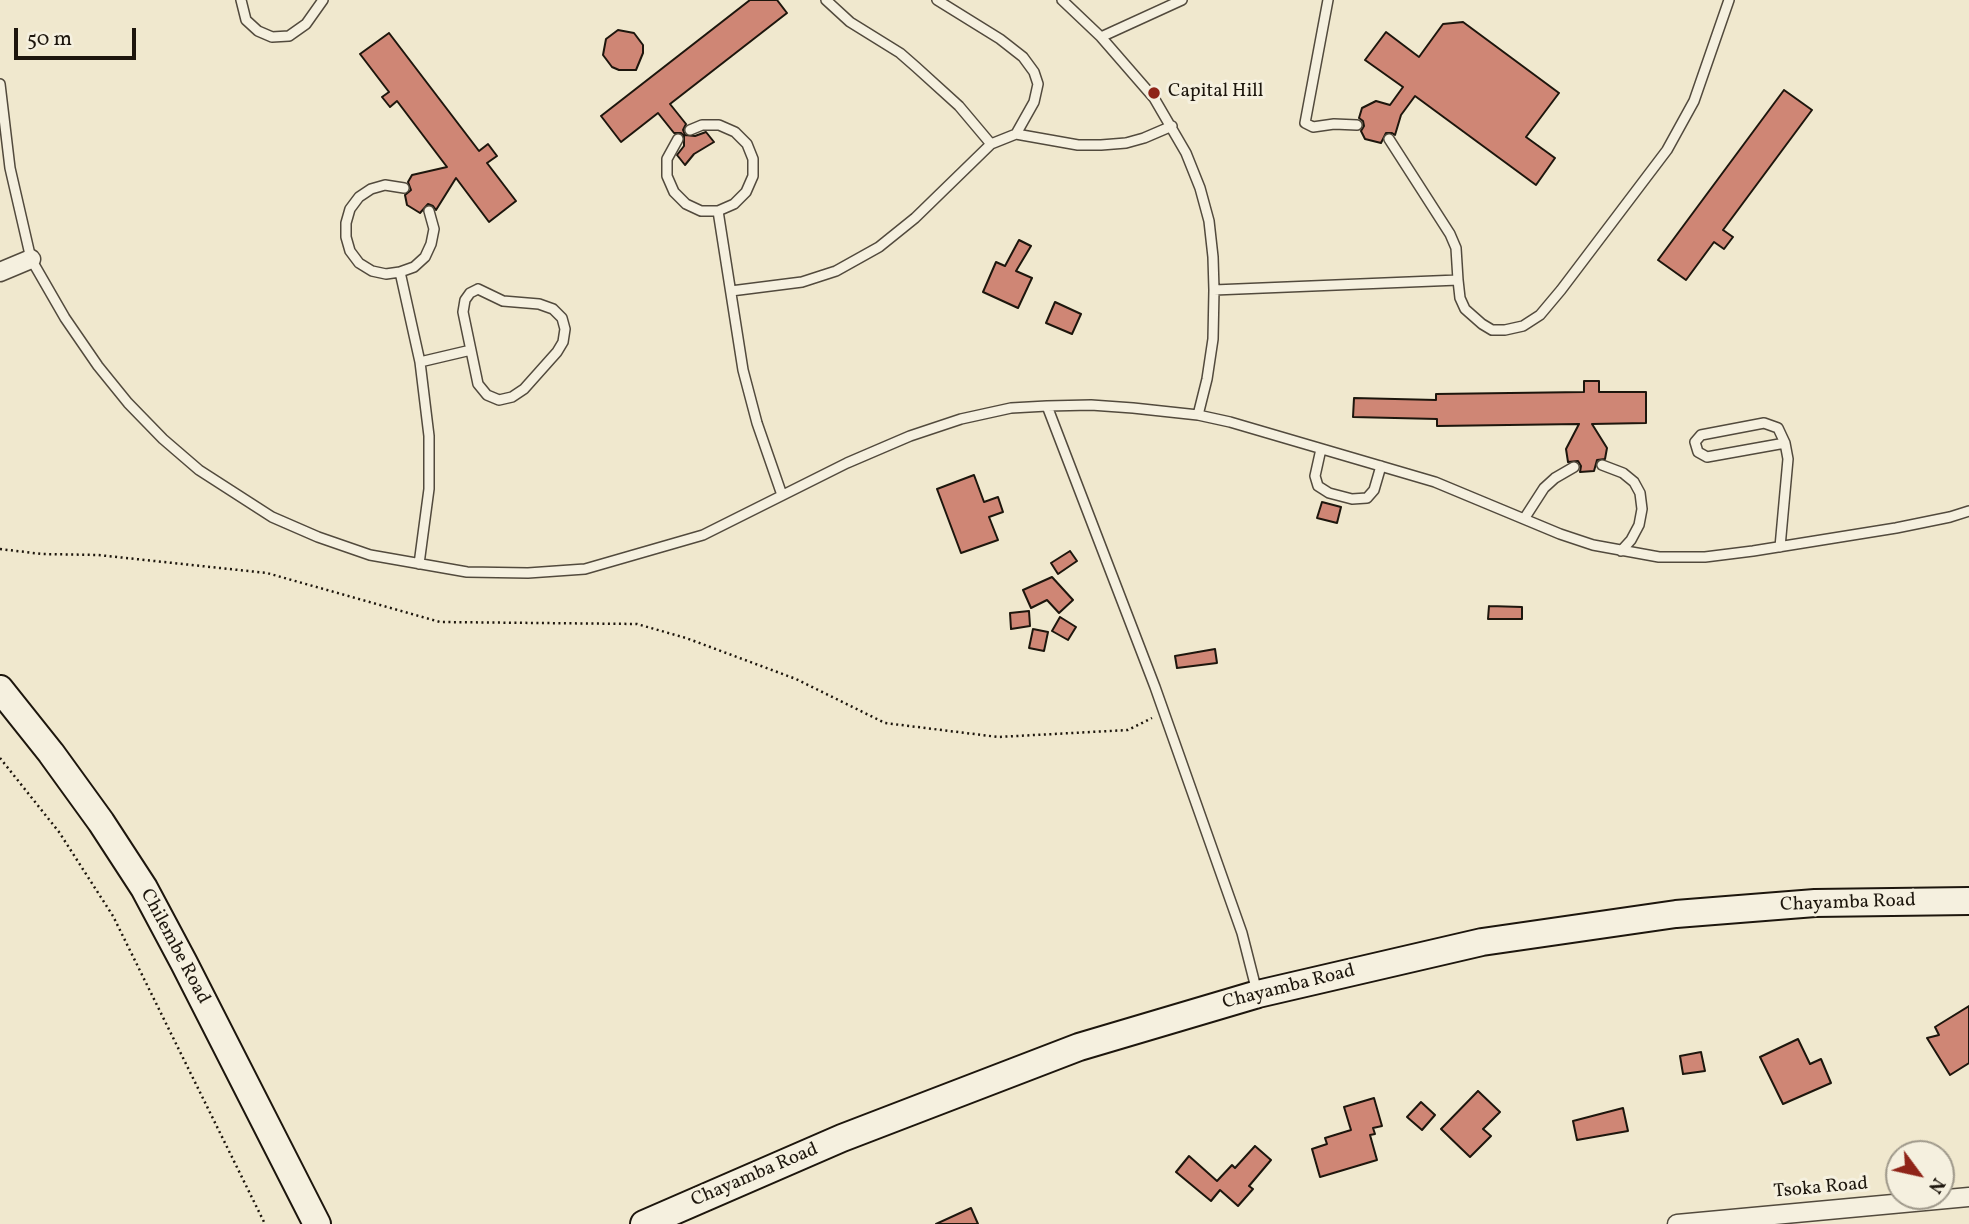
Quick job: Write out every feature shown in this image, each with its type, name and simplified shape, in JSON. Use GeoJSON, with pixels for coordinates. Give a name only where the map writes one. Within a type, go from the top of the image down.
{"type":"FeatureCollection","features":[{"type":"Feature","properties":{"kind":"main road","name":"Chilembe Road"},"geometry":{"type":"LineString","coordinates":[[0,689],[94,812],[144,888],[317,1224]]}},
{"type":"Feature","properties":{"kind":"main road","name":"Chayamba Road"},"geometry":{"type":"LineString","coordinates":[[644,1224],[842,1138],[1079,1047],[1258,994],[1482,942],[1676,914],[1815,903],[1969,901]]}},
{"type":"Feature","properties":{"kind":"street"},"geometry":{"type":"LineString","coordinates":[[0,272],[32,259]]}},
{"type":"Feature","properties":{"kind":"street","name":"Tsoka Road"},"geometry":{"type":"LineString","coordinates":[[1677,1224],[1969,1197]]}},
{"type":"Feature","properties":{"kind":"lane"},"geometry":{"type":"LineString","coordinates":[[241,0],[246,20],[258,31],[272,37],[289,36],[306,24],[323,0]]}},
{"type":"Feature","properties":{"kind":"lane"},"geometry":{"type":"LineString","coordinates":[[826,0],[850,22],[900,53],[959,106],[991,144]]}},
{"type":"Feature","properties":{"kind":"lane"},"geometry":{"type":"LineString","coordinates":[[937,0],[1023,57],[1034,72],[1038,84],[1034,102],[1016,134]]}},
{"type":"Feature","properties":{"kind":"lane"},"geometry":{"type":"LineString","coordinates":[[1062,0],[1101,37],[1154,98],[1186,153],[1209,221],[1213,257],[1213,339],[1208,379],[1198,415]]}},
{"type":"Feature","properties":{"kind":"lane"},"geometry":{"type":"LineString","coordinates":[[1101,37],[1181,0]]}},
{"type":"Feature","properties":{"kind":"lane"},"geometry":{"type":"LineString","coordinates":[[1328,0],[1305,123],[1313,127],[1357,125]]}},
{"type":"Feature","properties":{"kind":"lane"},"geometry":{"type":"LineString","coordinates":[[1389,139],[1450,234],[1456,248],[1460,299],[1465,309],[1471,317],[1492,330],[1523,326],[1540,315],[1561,290],[1667,150],[1694,101],[1729,0]]}},
{"type":"Feature","properties":{"kind":"lane"},"geometry":{"type":"LineString","coordinates":[[0,84],[10,168],[32,259],[65,318],[98,366],[155,430],[199,470],[272,517],[370,555],[467,572],[528,573],[585,569],[703,535],[859,458],[910,436],[961,419],[1011,408],[1047,406],[1091,405],[1198,415],[1435,482],[1593,545],[1681,558],[1780,547],[1896,528],[1969,511]]}},
{"type":"Feature","properties":{"kind":"lane"},"geometry":{"type":"LineString","coordinates":[[678,139],[667,159],[667,176],[674,192],[686,204],[701,211],[718,211],[734,204],[746,192],[753,176],[753,159],[747,144],[735,132],[719,125],[702,125],[690,130]]}},
{"type":"Feature","properties":{"kind":"lane"},"geometry":{"type":"LineString","coordinates":[[731,291],[802,282],[836,271],[879,247],[915,218],[991,144],[1016,134],[1078,145],[1101,145],[1126,143],[1172,126]]}},
{"type":"Feature","properties":{"kind":"lane"},"geometry":{"type":"LineString","coordinates":[[404,188],[385,185],[371,189],[359,197],[350,209],[346,237],[350,251],[359,262],[372,271],[386,274],[414,267],[425,257],[431,244],[434,229],[429,211]]}},
{"type":"Feature","properties":{"kind":"lane"},"geometry":{"type":"LineString","coordinates":[[718,211],[743,370],[757,423],[782,495]]}},
{"type":"Feature","properties":{"kind":"lane"},"geometry":{"type":"LineString","coordinates":[[400,272],[420,362],[429,436],[429,489],[419,564]]}},
{"type":"Feature","properties":{"kind":"lane"},"geometry":{"type":"LineString","coordinates":[[1214,290],[1458,280]]}},
{"type":"Feature","properties":{"kind":"lane"},"geometry":{"type":"LineString","coordinates":[[478,289],[503,301],[539,304],[553,309],[562,318],[565,329],[563,342],[557,352],[524,389],[512,397],[499,400],[487,395],[478,384],[471,350],[463,312],[465,300],[470,293],[478,289]]}},
{"type":"Feature","properties":{"kind":"lane"},"geometry":{"type":"LineString","coordinates":[[420,362],[471,350]]}},
{"type":"Feature","properties":{"kind":"lane"},"geometry":{"type":"LineString","coordinates":[[1047,406],[1164,712],[1242,933],[1258,994]]}},
{"type":"Feature","properties":{"kind":"lane"},"geometry":{"type":"LineString","coordinates":[[1780,547],[1788,459],[1785,443],[1778,428],[1764,423],[1701,435],[1695,442],[1698,452],[1707,457],[1785,443]]}},
{"type":"Feature","properties":{"kind":"lane"},"geometry":{"type":"LineString","coordinates":[[1321,449],[1315,476],[1318,486],[1329,493],[1352,499],[1367,498],[1374,490],[1381,466]]}},
{"type":"Feature","properties":{"kind":"lane"},"geometry":{"type":"LineString","coordinates":[[1602,464],[1634,482],[1640,493],[1642,509],[1639,525],[1621,551]]}},
{"type":"Feature","properties":{"kind":"lane"},"geometry":{"type":"LineString","coordinates":[[1524,519],[1544,488],[1574,467]]}},
{"type":"Feature","properties":{"kind":"path"},"geometry":{"type":"LineString","coordinates":[[0,549],[42,554],[98,555],[267,573],[440,622],[637,624],[687,638],[796,679],[884,723],[1008,736],[1128,730],[1164,712]]}},
{"type":"Feature","properties":{"kind":"path"},"geometry":{"type":"LineString","coordinates":[[0,758],[59,832],[113,916],[265,1224]]}},
{"type":"Feature","properties":{"kind":"building"},"geometry":{"type":"Polygon","coordinates":[[[750,0],[777,0],[787,13],[670,104],[686,124],[683,130],[685,135],[695,136],[706,132],[714,142],[694,154],[685,165],[677,155],[684,146],[684,136],[674,133],[658,113],[621,142],[601,116],[750,0]]]}},
{"type":"Feature","properties":{"kind":"building"},"geometry":{"type":"Polygon","coordinates":[[[1463,22],[1559,93],[1526,137],[1555,158],[1536,185],[1415,96],[1401,115],[1395,135],[1386,133],[1381,143],[1365,139],[1361,131],[1364,126],[1359,118],[1362,108],[1376,101],[1390,105],[1403,87],[1365,60],[1386,32],[1419,57],[1443,24],[1463,22]]]}},
{"type":"Feature","properties":{"kind":"building"},"geometry":{"type":"Polygon","coordinates":[[[618,30],[634,33],[643,45],[643,53],[636,70],[619,70],[612,67],[603,55],[606,39],[618,30]]]}},
{"type":"Feature","properties":{"kind":"building"},"geometry":{"type":"Polygon","coordinates":[[[389,33],[479,151],[488,144],[497,156],[487,163],[516,201],[489,222],[456,178],[436,210],[428,204],[420,213],[407,205],[405,195],[411,190],[408,182],[412,175],[447,167],[397,101],[390,107],[382,97],[389,92],[360,54],[389,33]]]}},
{"type":"Feature","properties":{"kind":"building"},"geometry":{"type":"Polygon","coordinates":[[[1784,90],[1812,110],[1723,230],[1733,237],[1724,249],[1714,242],[1686,280],[1658,260],[1784,90]]]}},
{"type":"Feature","properties":{"kind":"building"},"geometry":{"type":"Polygon","coordinates":[[[1019,240],[1031,246],[1016,271],[1032,278],[1018,308],[983,292],[996,262],[1005,266],[1019,240]]]}},
{"type":"Feature","properties":{"kind":"building"},"geometry":{"type":"Polygon","coordinates":[[[1055,302],[1081,314],[1072,334],[1046,323],[1055,302]]]}},
{"type":"Feature","properties":{"kind":"building"},"geometry":{"type":"Polygon","coordinates":[[[1584,381],[1599,381],[1599,392],[1646,392],[1646,423],[1592,424],[1607,448],[1605,459],[1597,460],[1594,471],[1580,472],[1578,461],[1568,462],[1566,449],[1579,424],[1437,426],[1437,419],[1353,417],[1354,398],[1436,400],[1436,394],[1584,392],[1584,381]]]}},
{"type":"Feature","properties":{"kind":"building"},"geometry":{"type":"Polygon","coordinates":[[[974,475],[984,502],[998,497],[1003,512],[989,517],[998,540],[961,553],[937,489],[974,475]]]}},
{"type":"Feature","properties":{"kind":"building"},"geometry":{"type":"Polygon","coordinates":[[[1322,502],[1341,507],[1337,523],[1317,518],[1322,502]]]}},
{"type":"Feature","properties":{"kind":"building"},"geometry":{"type":"Polygon","coordinates":[[[1070,551],[1077,561],[1058,574],[1051,563],[1070,551]]]}},
{"type":"Feature","properties":{"kind":"building"},"geometry":{"type":"Polygon","coordinates":[[[1052,577],[1073,600],[1059,613],[1047,600],[1031,608],[1023,590],[1052,577]]]}},
{"type":"Feature","properties":{"kind":"building"},"geometry":{"type":"Polygon","coordinates":[[[1489,606],[1522,607],[1522,619],[1488,619],[1489,606]]]}},
{"type":"Feature","properties":{"kind":"building"},"geometry":{"type":"Polygon","coordinates":[[[1029,611],[1030,626],[1011,629],[1010,613],[1029,611]]]}},
{"type":"Feature","properties":{"kind":"building"},"geometry":{"type":"Polygon","coordinates":[[[1060,617],[1076,627],[1068,640],[1052,631],[1060,617]]]}},
{"type":"Feature","properties":{"kind":"building"},"geometry":{"type":"Polygon","coordinates":[[[1033,629],[1048,632],[1044,651],[1029,648],[1033,629]]]}},
{"type":"Feature","properties":{"kind":"building"},"geometry":{"type":"Polygon","coordinates":[[[1215,649],[1217,663],[1177,668],[1175,656],[1215,649]]]}},
{"type":"Feature","properties":{"kind":"building"},"geometry":{"type":"Polygon","coordinates":[[[1969,1006],[1969,1063],[1950,1075],[1927,1038],[1939,1035],[1935,1027],[1969,1006]]]}},
{"type":"Feature","properties":{"kind":"building"},"geometry":{"type":"Polygon","coordinates":[[[1798,1039],[1810,1064],[1821,1059],[1831,1083],[1783,1104],[1760,1057],[1798,1039]]]}},
{"type":"Feature","properties":{"kind":"building"},"geometry":{"type":"Polygon","coordinates":[[[1701,1052],[1705,1071],[1683,1074],[1680,1056],[1701,1052]]]}},
{"type":"Feature","properties":{"kind":"building"},"geometry":{"type":"Polygon","coordinates":[[[1478,1091],[1500,1112],[1483,1129],[1491,1136],[1470,1157],[1441,1129],[1478,1091]]]}},
{"type":"Feature","properties":{"kind":"building"},"geometry":{"type":"Polygon","coordinates":[[[1374,1098],[1382,1126],[1373,1128],[1375,1134],[1370,1135],[1377,1160],[1320,1177],[1312,1149],[1327,1144],[1325,1138],[1351,1130],[1344,1107],[1374,1098]]]}},
{"type":"Feature","properties":{"kind":"building"},"geometry":{"type":"Polygon","coordinates":[[[1421,1102],[1435,1115],[1422,1130],[1407,1117],[1421,1102]]]}},
{"type":"Feature","properties":{"kind":"building"},"geometry":{"type":"Polygon","coordinates":[[[1623,1108],[1628,1131],[1577,1140],[1573,1121],[1623,1108]]]}},
{"type":"Feature","properties":{"kind":"building"},"geometry":{"type":"Polygon","coordinates":[[[1255,1146],[1271,1160],[1249,1186],[1253,1189],[1238,1206],[1220,1190],[1211,1201],[1176,1172],[1189,1156],[1217,1181],[1232,1165],[1235,1168],[1255,1146]]]}},
{"type":"Feature","properties":{"kind":"building"},"geometry":{"type":"Polygon","coordinates":[[[971,1208],[978,1224],[936,1224],[971,1208]]]}},
{"type":"Feature","properties":{"kind":"place","name":"Capital Hill"},"geometry":{"type":"Point","coordinates":[1154,93]}}]}
